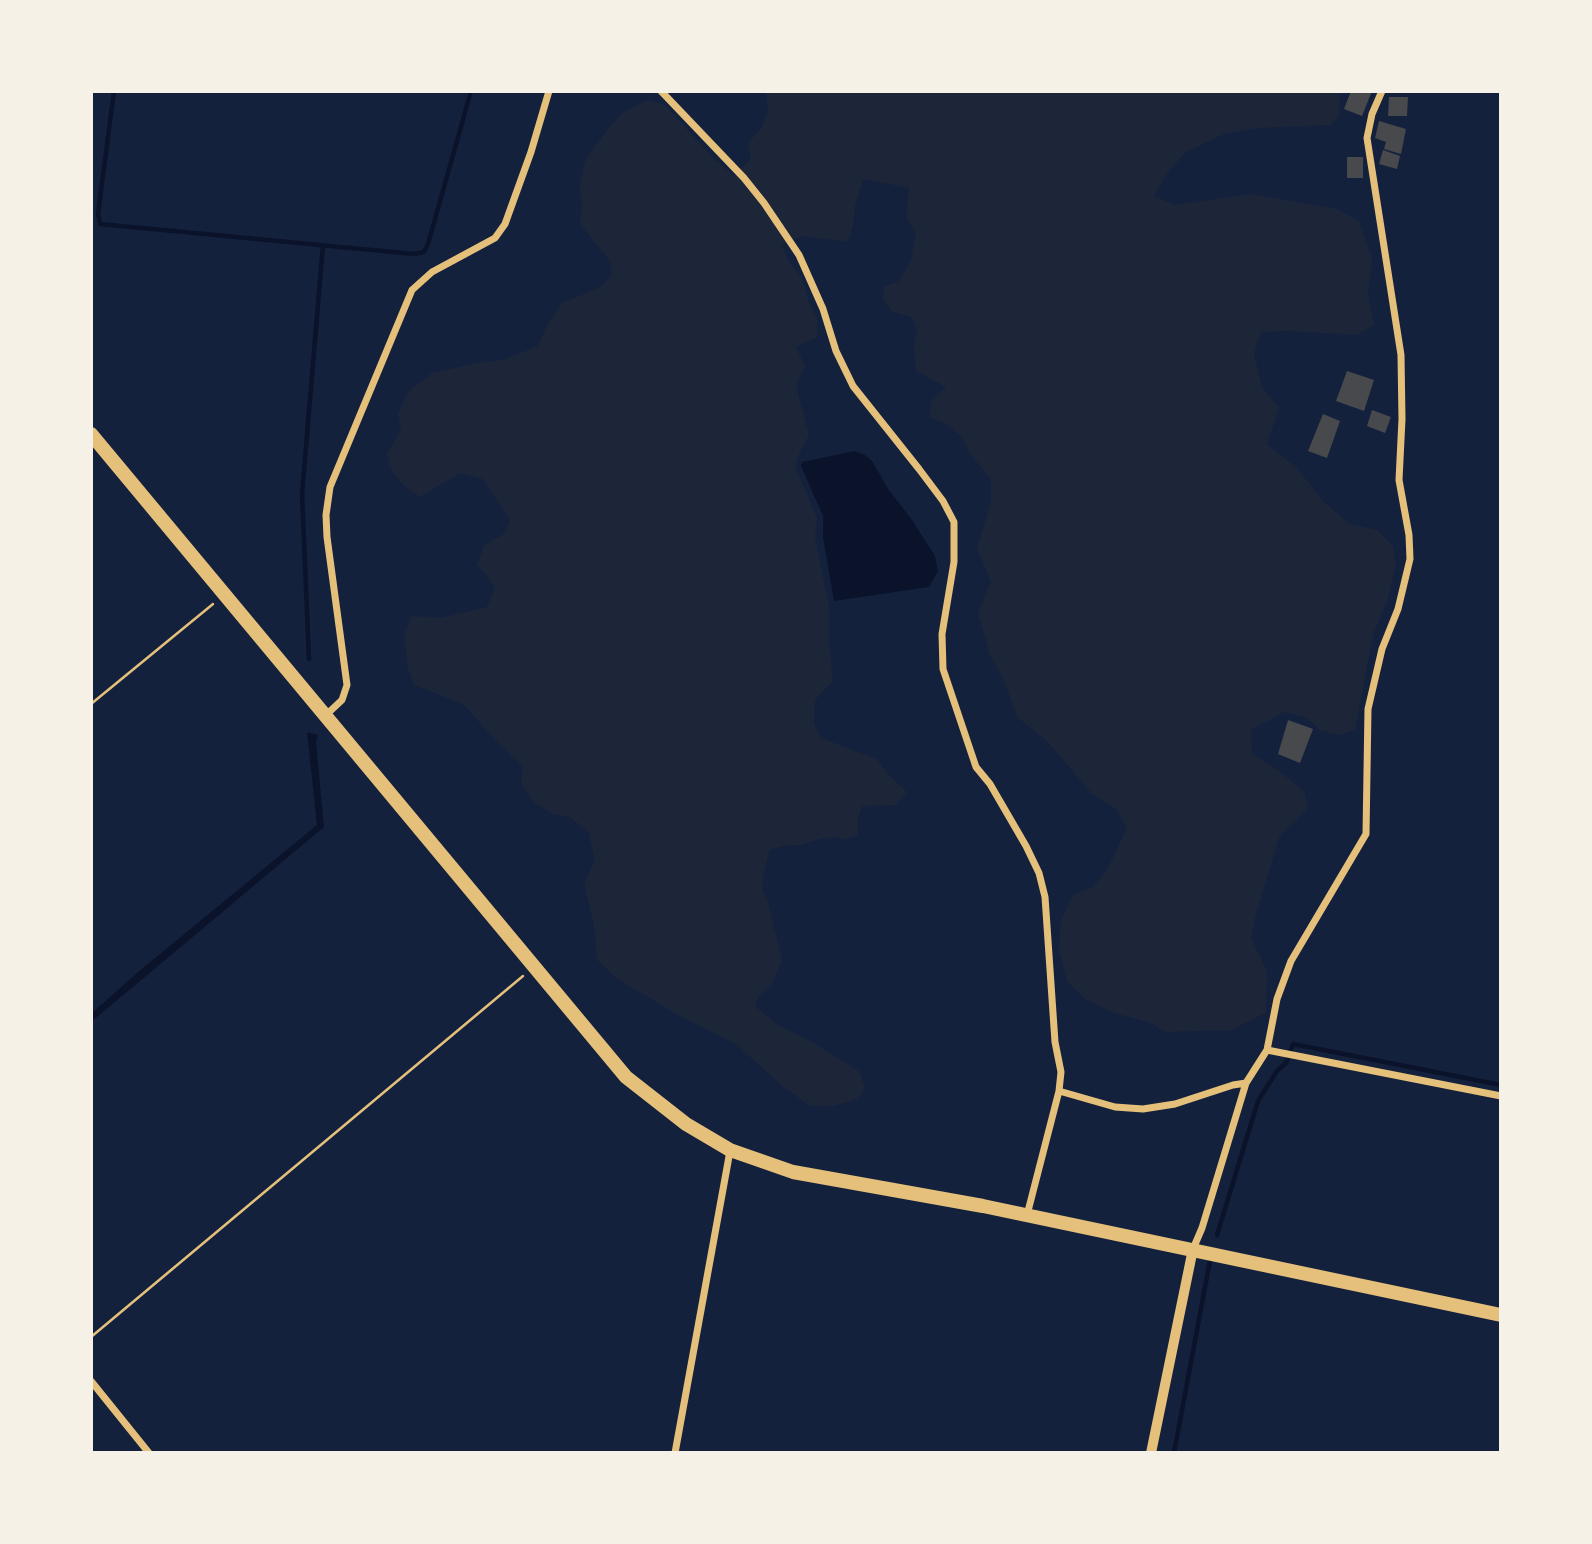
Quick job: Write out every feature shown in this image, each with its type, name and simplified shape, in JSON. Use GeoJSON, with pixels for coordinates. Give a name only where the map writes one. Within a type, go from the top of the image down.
{"type":"FeatureCollection","features":[{"type":"Feature","properties":{"kind":"main road"},"geometry":{"type":"LineString","coordinates":[[91,435],[626,1077],[686,1124],[730,1150],[793,1172],[1027,1215],[1501,1315]]}},
{"type":"Feature","properties":{"kind":"street"},"geometry":{"type":"LineString","coordinates":[[326,715],[342,701],[347,685],[327,537],[326,515],[330,487],[412,290],[432,272],[495,239],[505,224],[549,91]]}},
{"type":"Feature","properties":{"kind":"street"},"geometry":{"type":"LineString","coordinates":[[661,91],[744,178],[764,203],[799,255],[823,309],[836,351],[853,386],[943,501],[954,522],[954,562],[942,634],[943,669],[976,767],[990,784],[1026,846],[1039,873],[1045,897],[1055,1042],[1061,1072],[1059,1091],[1027,1215]]}},
{"type":"Feature","properties":{"kind":"street"},"geometry":{"type":"LineString","coordinates":[[1151,1453],[1193,1249],[1247,1083],[1267,1050],[1277,999],[1291,961],[1366,834],[1368,709],[1382,649],[1398,609],[1410,559],[1409,535],[1399,480],[1401,355],[1367,138],[1372,114],[1382,91]]}},
{"type":"Feature","properties":{"kind":"street"},"geometry":{"type":"LineString","coordinates":[[1267,1050],[1501,1096]]}},
{"type":"Feature","properties":{"kind":"street"},"geometry":{"type":"LineString","coordinates":[[1059,1091],[1115,1107],[1143,1109],[1175,1104],[1247,1083]]}},
{"type":"Feature","properties":{"kind":"street"},"geometry":{"type":"LineString","coordinates":[[675,1453],[730,1150]]}},
{"type":"Feature","properties":{"kind":"street"},"geometry":{"type":"LineString","coordinates":[[91,1381],[149,1453]]}},
{"type":"Feature","properties":{"kind":"path"},"geometry":{"type":"LineString","coordinates":[[91,704],[223,595]]}},
{"type":"Feature","properties":{"kind":"path"},"geometry":{"type":"LineString","coordinates":[[91,1337],[533,967]]}},
{"type":"Feature","properties":{"kind":"shaded area"},"geometry":{"type":"Polygon","coordinates":[[[766,91],[1339,91],[1339,116],[1330,125],[1258,128],[1224,134],[1186,152],[1168,172],[1154,196],[1175,205],[1251,194],[1337,209],[1359,221],[1372,259],[1368,295],[1374,325],[1357,335],[1261,332],[1254,354],[1262,387],[1279,408],[1267,444],[1297,468],[1325,503],[1350,524],[1377,530],[1393,546],[1396,566],[1387,601],[1373,635],[1355,730],[1339,735],[1320,730],[1306,717],[1284,712],[1251,730],[1252,754],[1304,791],[1308,809],[1280,835],[1251,938],[1267,971],[1266,1013],[1231,1030],[1164,1032],[1152,1023],[1111,1012],[1085,999],[1067,981],[1059,950],[1061,920],[1073,895],[1093,887],[1108,868],[1127,828],[1116,809],[1092,794],[1048,742],[1017,717],[1003,678],[990,655],[978,612],[991,582],[977,548],[991,502],[991,479],[970,454],[962,437],[945,423],[930,418],[931,402],[946,387],[916,371],[914,346],[917,331],[912,317],[893,312],[883,300],[884,286],[898,282],[911,261],[916,233],[906,217],[909,188],[863,179],[848,242],[803,236],[781,244],[788,260],[802,278],[808,300],[817,318],[817,337],[796,347],[805,366],[796,386],[809,435],[795,467],[817,518],[815,537],[829,606],[833,681],[815,700],[814,723],[821,738],[877,759],[907,792],[896,805],[862,806],[858,819],[858,835],[845,840],[835,837],[820,839],[770,850],[762,890],[768,902],[782,960],[772,984],[759,996],[755,1006],[775,1023],[859,1071],[865,1087],[858,1099],[834,1106],[810,1106],[781,1085],[737,1045],[677,1015],[615,977],[597,960],[595,930],[584,883],[595,861],[589,833],[570,817],[553,814],[534,802],[521,783],[523,766],[463,704],[414,685],[408,669],[404,637],[411,616],[440,618],[487,607],[495,587],[477,564],[484,546],[505,533],[510,520],[483,479],[460,473],[420,497],[404,486],[391,470],[387,453],[401,430],[398,414],[408,392],[432,373],[502,360],[538,346],[547,325],[562,303],[599,288],[612,275],[609,260],[580,224],[580,186],[585,161],[622,113],[648,100],[665,105],[715,160],[734,175],[751,159],[748,143],[762,127],[768,110],[766,91]]]}},
{"type":"Feature","properties":{"kind":"shaded area"},"geometry":{"type":"Polygon","coordinates":[[[855,451],[872,461],[888,489],[935,556],[938,571],[929,587],[834,601],[823,537],[823,516],[801,466],[802,462],[855,451]]]}},
{"type":"Feature","properties":{"kind":"shaded area"},"geometry":{"type":"Polygon","coordinates":[[[307,732],[318,735],[316,742],[324,827],[91,1022],[91,1014],[138,972],[317,825],[307,732]]]}},
{"type":"Feature","properties":{"kind":"building"},"geometry":{"type":"Polygon","coordinates":[[[1351,91],[1372,91],[1362,116],[1344,109],[1351,91]]]}},
{"type":"Feature","properties":{"kind":"building"},"geometry":{"type":"Polygon","coordinates":[[[1389,97],[1408,97],[1407,116],[1388,116],[1389,97]]]}},
{"type":"Feature","properties":{"kind":"building"},"geometry":{"type":"Polygon","coordinates":[[[1379,121],[1406,129],[1401,154],[1384,149],[1386,142],[1375,138],[1379,121]]]}},
{"type":"Feature","properties":{"kind":"building"},"geometry":{"type":"Polygon","coordinates":[[[1383,150],[1400,156],[1397,169],[1379,164],[1383,150]]]}},
{"type":"Feature","properties":{"kind":"building"},"geometry":{"type":"Polygon","coordinates":[[[1347,157],[1363,157],[1363,178],[1347,178],[1347,157]]]}},
{"type":"Feature","properties":{"kind":"building"},"geometry":{"type":"Polygon","coordinates":[[[1347,371],[1374,380],[1364,411],[1336,401],[1347,371]]]}},
{"type":"Feature","properties":{"kind":"building"},"geometry":{"type":"Polygon","coordinates":[[[1372,410],[1391,417],[1385,433],[1367,426],[1372,410]]]}},
{"type":"Feature","properties":{"kind":"building"},"geometry":{"type":"Polygon","coordinates":[[[1323,414],[1340,421],[1327,458],[1308,451],[1323,414]]]}},
{"type":"Feature","properties":{"kind":"building"},"geometry":{"type":"Polygon","coordinates":[[[1288,720],[1313,729],[1300,763],[1278,754],[1288,720]]]}},
{"type":"Feature","properties":{"kind":"waterway"},"geometry":{"type":"LineString","coordinates":[[114,91],[98,214],[100,224],[414,254],[424,252],[428,244],[471,91]]}},
{"type":"Feature","properties":{"kind":"waterway"},"geometry":{"type":"LineString","coordinates":[[309,659],[302,494],[323,245]]}},
{"type":"Feature","properties":{"kind":"waterway"},"geometry":{"type":"LineString","coordinates":[[1217,1235],[1258,1101],[1277,1071],[1286,1063],[1293,1044],[1501,1085]]}},
{"type":"Feature","properties":{"kind":"waterway"},"geometry":{"type":"LineString","coordinates":[[1174,1453],[1211,1255]]}}]}
